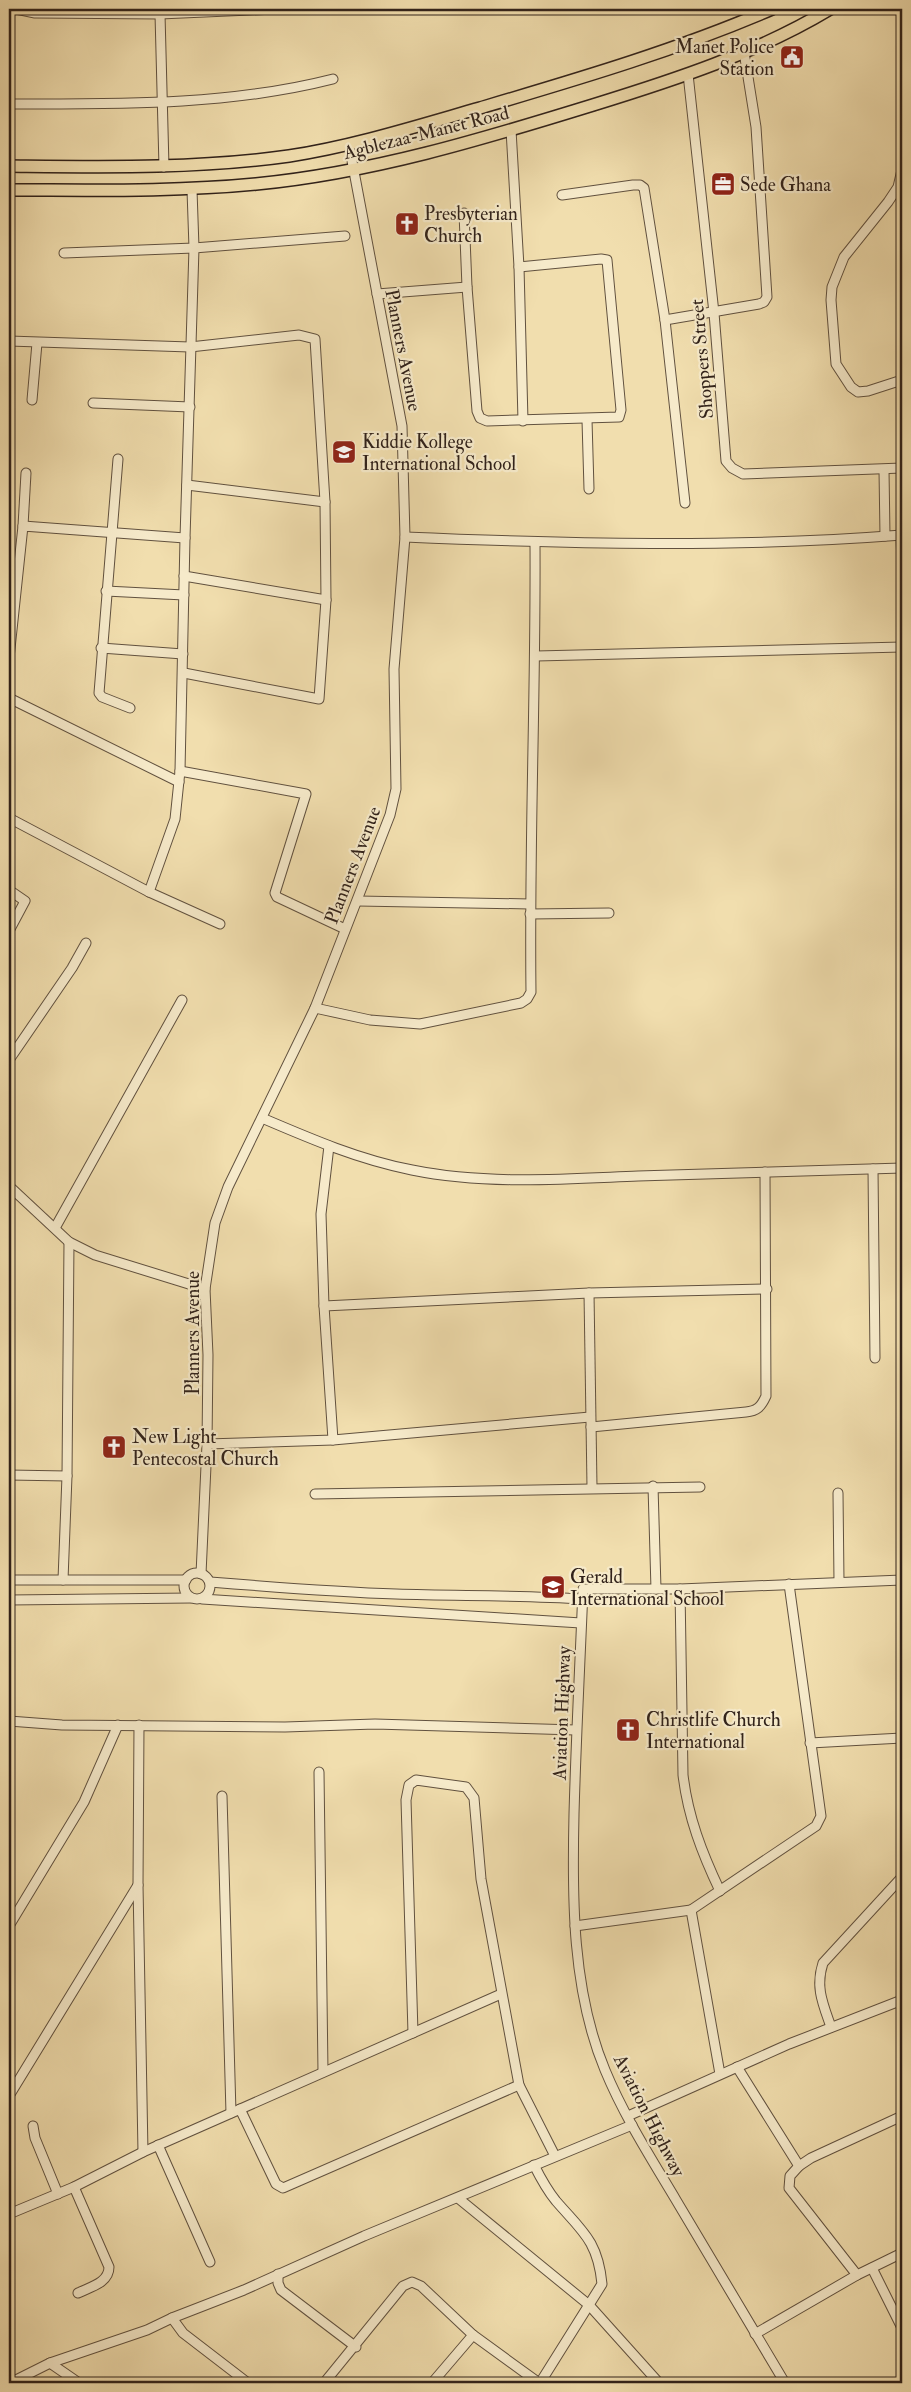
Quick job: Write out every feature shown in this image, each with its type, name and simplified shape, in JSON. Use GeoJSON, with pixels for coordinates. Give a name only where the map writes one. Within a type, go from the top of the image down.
{"type":"FeatureCollection","features":[{"type":"Feature","properties":{"kind":"main road","name":"Agblezaa-Manet Road"},"geometry":{"type":"LineString","coordinates":[[9,166],[164,167],[260,159],[349,146],[507,100],[674,48],[772,9]]}},
{"type":"Feature","properties":{"kind":"main road","name":"Agblezaa-Manet Road"},"geometry":{"type":"LineString","coordinates":[[9,190],[192,190],[258,184],[352,170],[511,130],[688,74],[744,52],[830,9]]}},
{"type":"Feature","properties":{"kind":"street"},"geometry":{"type":"LineString","coordinates":[[16,9],[35,14],[160,14],[202,10],[274,9]]}},
{"type":"Feature","properties":{"kind":"street"},"geometry":{"type":"LineString","coordinates":[[160,14],[164,167]]}},
{"type":"Feature","properties":{"kind":"street"},"geometry":{"type":"LineString","coordinates":[[665,320],[758,304],[764,302],[767,297],[756,126],[744,52]]}},
{"type":"Feature","properties":{"kind":"street","name":"Shoppers Street"},"geometry":{"type":"LineString","coordinates":[[688,74],[714,313],[726,461],[732,468],[743,474],[902,468]]}},
{"type":"Feature","properties":{"kind":"street"},"geometry":{"type":"LineString","coordinates":[[9,104],[161,103],[282,91],[333,79]]}},
{"type":"Feature","properties":{"kind":"street"},"geometry":{"type":"LineString","coordinates":[[511,130],[519,267],[523,420]]}},
{"type":"Feature","properties":{"kind":"street","name":"Planners Avenue"},"geometry":{"type":"LineString","coordinates":[[201,1574],[207,1444],[208,1355],[205,1289],[215,1223],[228,1187],[315,1008],[390,815],[396,789],[394,669],[404,537],[402,426],[352,170],[349,146]]}},
{"type":"Feature","properties":{"kind":"street"},"geometry":{"type":"LineString","coordinates":[[902,170],[898,187],[888,202],[844,257],[832,287],[831,300],[836,364],[850,387],[858,392],[868,391],[902,380]]}},
{"type":"Feature","properties":{"kind":"street"},"geometry":{"type":"LineString","coordinates":[[562,196],[633,185],[640,185],[644,188],[665,320],[685,503]]}},
{"type":"Feature","properties":{"kind":"street"},"geometry":{"type":"LineString","coordinates":[[149,892],[175,819],[180,771],[194,248],[192,190]]}},
{"type":"Feature","properties":{"kind":"street"},"geometry":{"type":"LineString","coordinates":[[464,213],[467,287],[477,411],[480,418],[487,421],[619,418],[621,410],[607,260],[601,258],[519,267]]}},
{"type":"Feature","properties":{"kind":"street"},"geometry":{"type":"LineString","coordinates":[[64,253],[194,248],[345,236]]}},
{"type":"Feature","properties":{"kind":"street"},"geometry":{"type":"LineString","coordinates":[[377,294],[467,287]]}},
{"type":"Feature","properties":{"kind":"street"},"geometry":{"type":"LineString","coordinates":[[9,341],[190,347],[299,334],[315,339],[325,502],[326,600],[319,699],[184,673]]}},
{"type":"Feature","properties":{"kind":"street"},"geometry":{"type":"LineString","coordinates":[[32,400],[37,343]]}},
{"type":"Feature","properties":{"kind":"street"},"geometry":{"type":"LineString","coordinates":[[93,403],[190,407]]}},
{"type":"Feature","properties":{"kind":"street"},"geometry":{"type":"LineString","coordinates":[[587,420],[590,489]]}},
{"type":"Feature","properties":{"kind":"street"},"geometry":{"type":"LineString","coordinates":[[118,459],[101,648],[99,695],[130,708]]}},
{"type":"Feature","properties":{"kind":"street"},"geometry":{"type":"LineString","coordinates":[[884,470],[885,536]]}},
{"type":"Feature","properties":{"kind":"street"},"geometry":{"type":"LineString","coordinates":[[9,658],[23,526],[26,473]]}},
{"type":"Feature","properties":{"kind":"street"},"geometry":{"type":"LineString","coordinates":[[187,485],[325,502]]}},
{"type":"Feature","properties":{"kind":"street"},"geometry":{"type":"LineString","coordinates":[[23,526],[185,538]]}},
{"type":"Feature","properties":{"kind":"street"},"geometry":{"type":"LineString","coordinates":[[404,537],[535,543],[743,544],[901,535],[902,564]]}},
{"type":"Feature","properties":{"kind":"street"},"geometry":{"type":"LineString","coordinates":[[315,1008],[370,1020],[420,1024],[521,1004],[528,999],[531,992],[530,909],[536,656],[535,543]]}},
{"type":"Feature","properties":{"kind":"street"},"geometry":{"type":"LineString","coordinates":[[184,576],[326,600]]}},
{"type":"Feature","properties":{"kind":"street"},"geometry":{"type":"LineString","coordinates":[[106,591],[184,595]]}},
{"type":"Feature","properties":{"kind":"street"},"geometry":{"type":"LineString","coordinates":[[101,648],[183,654]]}},
{"type":"Feature","properties":{"kind":"street"},"geometry":{"type":"LineString","coordinates":[[536,656],[902,648]]}},
{"type":"Feature","properties":{"kind":"street"},"geometry":{"type":"LineString","coordinates":[[9,698],[179,782]]}},
{"type":"Feature","properties":{"kind":"street"},"geometry":{"type":"LineString","coordinates":[[180,771],[306,794],[275,893],[277,897],[345,929]]}},
{"type":"Feature","properties":{"kind":"street"},"geometry":{"type":"LineString","coordinates":[[9,818],[149,892],[220,924]]}},
{"type":"Feature","properties":{"kind":"street"},"geometry":{"type":"LineString","coordinates":[[9,890],[24,901],[9,931]]}},
{"type":"Feature","properties":{"kind":"street"},"geometry":{"type":"LineString","coordinates":[[358,901],[609,913]]}},
{"type":"Feature","properties":{"kind":"street"},"geometry":{"type":"LineString","coordinates":[[10,1058],[72,968],[86,944]]}},
{"type":"Feature","properties":{"kind":"street"},"geometry":{"type":"LineString","coordinates":[[55,1228],[182,1000]]}},
{"type":"Feature","properties":{"kind":"street"},"geometry":{"type":"LineString","coordinates":[[262,1118],[328,1146],[411,1170],[461,1178],[548,1180],[902,1168]]}},
{"type":"Feature","properties":{"kind":"street"},"geometry":{"type":"LineString","coordinates":[[328,1146],[321,1214],[324,1306],[333,1440]]}},
{"type":"Feature","properties":{"kind":"street"},"geometry":{"type":"LineString","coordinates":[[873,1169],[875,1358]]}},
{"type":"Feature","properties":{"kind":"street"},"geometry":{"type":"LineString","coordinates":[[591,1427],[755,1411],[761,1406],[766,1396],[765,1172]]}},
{"type":"Feature","properties":{"kind":"street"},"geometry":{"type":"LineString","coordinates":[[9,1186],[69,1242],[94,1255],[205,1289]]}},
{"type":"Feature","properties":{"kind":"street"},"geometry":{"type":"LineString","coordinates":[[63,1580],[67,1476],[69,1242]]}},
{"type":"Feature","properties":{"kind":"street"},"geometry":{"type":"LineString","coordinates":[[324,1306],[588,1293],[767,1289]]}},
{"type":"Feature","properties":{"kind":"street"},"geometry":{"type":"LineString","coordinates":[[588,1293],[592,1488]]}},
{"type":"Feature","properties":{"kind":"street"},"geometry":{"type":"LineString","coordinates":[[207,1444],[333,1440],[590,1417]]}},
{"type":"Feature","properties":{"kind":"street"},"geometry":{"type":"LineString","coordinates":[[9,1475],[67,1476]]}},
{"type":"Feature","properties":{"kind":"street"},"geometry":{"type":"LineString","coordinates":[[654,1486],[656,1589]]}},
{"type":"Feature","properties":{"kind":"street"},"geometry":{"type":"LineString","coordinates":[[315,1494],[654,1486],[700,1487]]}},
{"type":"Feature","properties":{"kind":"street"},"geometry":{"type":"LineString","coordinates":[[838,1493],[839,1581]]}},
{"type":"Feature","properties":{"kind":"street"},"geometry":{"type":"LineString","coordinates":[[191,1598],[184,1588],[186,1580],[192,1574],[201,1574],[210,1582],[326,1591],[460,1595],[583,1594],[656,1589],[902,1580]]}},
{"type":"Feature","properties":{"kind":"street"},"geometry":{"type":"LineString","coordinates":[[9,1580],[186,1580]]}},
{"type":"Feature","properties":{"kind":"street"},"geometry":{"type":"LineString","coordinates":[[9,1600],[202,1599],[208,1594],[210,1582]]}},
{"type":"Feature","properties":{"kind":"street"},"geometry":{"type":"LineString","coordinates":[[575,1926],[691,1910],[816,1826],[819,1822],[821,1810],[789,1584]]}},
{"type":"Feature","properties":{"kind":"street"},"geometry":{"type":"LineString","coordinates":[[680,1589],[683,1775],[686,1798],[702,1852],[720,1891]]}},
{"type":"Feature","properties":{"kind":"street","name":"Aviation Highway"},"geometry":{"type":"LineString","coordinates":[[583,1594],[576,1730],[573,1862],[575,1926],[583,1989],[592,2028],[605,2069],[630,2121],[785,2383]]}},
{"type":"Feature","properties":{"kind":"street","name":"Aviation Highway"},"geometry":{"type":"LineString","coordinates":[[202,1599],[581,1623]]}},
{"type":"Feature","properties":{"kind":"street"},"geometry":{"type":"LineString","coordinates":[[9,1721],[62,1725],[285,1727],[375,1724],[576,1730]]}},
{"type":"Feature","properties":{"kind":"street"},"geometry":{"type":"LineString","coordinates":[[9,1926],[84,1802],[118,1725]]}},
{"type":"Feature","properties":{"kind":"street"},"geometry":{"type":"LineString","coordinates":[[139,1725],[138,1885],[144,2152]]}},
{"type":"Feature","properties":{"kind":"street"},"geometry":{"type":"LineString","coordinates":[[810,1743],[902,1738]]}},
{"type":"Feature","properties":{"kind":"street"},"geometry":{"type":"LineString","coordinates":[[319,1772],[323,2072]]}},
{"type":"Feature","properties":{"kind":"street"},"geometry":{"type":"LineString","coordinates":[[413,2033],[406,1800],[409,1785],[416,1780],[466,1787],[474,1798],[481,1879],[519,2085],[555,2156]]}},
{"type":"Feature","properties":{"kind":"street"},"geometry":{"type":"LineString","coordinates":[[222,1796],[231,2113]]}},
{"type":"Feature","properties":{"kind":"street"},"geometry":{"type":"LineString","coordinates":[[831,2027],[818,1991],[818,1976],[822,1963],[902,1877]]}},
{"type":"Feature","properties":{"kind":"street"},"geometry":{"type":"LineString","coordinates":[[9,2096],[138,1885]]}},
{"type":"Feature","properties":{"kind":"street"},"geometry":{"type":"LineString","coordinates":[[691,1910],[720,2074]]}},
{"type":"Feature","properties":{"kind":"street"},"geometry":{"type":"LineString","coordinates":[[9,2214],[74,2187],[158,2145],[501,1994]]}},
{"type":"Feature","properties":{"kind":"street"},"geometry":{"type":"LineString","coordinates":[[10,2383],[50,2363],[116,2342],[244,2290],[364,2236],[555,2156],[630,2121],[720,2074],[831,2027],[902,2000]]}},
{"type":"Feature","properties":{"kind":"street"},"geometry":{"type":"LineString","coordinates":[[737,2067],[799,2166]]}},
{"type":"Feature","properties":{"kind":"street"},"geometry":{"type":"LineString","coordinates":[[240,2109],[276,2184],[283,2188],[519,2085]]}},
{"type":"Feature","properties":{"kind":"street"},"geometry":{"type":"LineString","coordinates":[[857,2275],[789,2188],[790,2176],[799,2166],[811,2158],[902,2116]]}},
{"type":"Feature","properties":{"kind":"street"},"geometry":{"type":"LineString","coordinates":[[33,2126],[35,2138],[58,2194]]}},
{"type":"Feature","properties":{"kind":"street"},"geometry":{"type":"LineString","coordinates":[[158,2145],[210,2262]]}},
{"type":"Feature","properties":{"kind":"street"},"geometry":{"type":"LineString","coordinates":[[324,2383],[356,2347],[403,2286],[412,2282],[421,2286],[473,2335],[540,2383],[602,2284],[600,2267],[594,2247],[576,2221],[556,2201],[534,2164]]}},
{"type":"Feature","properties":{"kind":"street"},"geometry":{"type":"LineString","coordinates":[[74,2187],[109,2267],[109,2274],[104,2280],[78,2293]]}},
{"type":"Feature","properties":{"kind":"street"},"geometry":{"type":"LineString","coordinates":[[458,2198],[589,2305],[659,2383]]}},
{"type":"Feature","properties":{"kind":"street"},"geometry":{"type":"LineString","coordinates":[[756,2334],[857,2275],[902,2253]]}},
{"type":"Feature","properties":{"kind":"street"},"geometry":{"type":"LineString","coordinates":[[872,2268],[902,2328]]}},
{"type":"Feature","properties":{"kind":"street"},"geometry":{"type":"LineString","coordinates":[[278,2274],[278,2283],[281,2290],[356,2347]]}},
{"type":"Feature","properties":{"kind":"street"},"geometry":{"type":"LineString","coordinates":[[172,2318],[183,2333],[248,2383]]}},
{"type":"Feature","properties":{"kind":"street"},"geometry":{"type":"LineString","coordinates":[[432,2383],[473,2335]]}},
{"type":"Feature","properties":{"kind":"street"},"geometry":{"type":"LineString","coordinates":[[50,2363],[79,2383]]}},
{"type":"Feature","properties":{"kind":"place","name":"Manet Police Station"},"geometry":{"type":"Point","coordinates":[792,57]}},
{"type":"Feature","properties":{"kind":"place","name":"Sede Ghana"},"geometry":{"type":"Point","coordinates":[723,184]}},
{"type":"Feature","properties":{"kind":"place","name":"Presbyterian Church"},"geometry":{"type":"Point","coordinates":[407,224]}},
{"type":"Feature","properties":{"kind":"place","name":"Kiddie Kollege International School"},"geometry":{"type":"Point","coordinates":[344,452]}},
{"type":"Feature","properties":{"kind":"place","name":"New Light Pentecostal Church"},"geometry":{"type":"Point","coordinates":[114,1447]}},
{"type":"Feature","properties":{"kind":"place","name":"Gerald International School"},"geometry":{"type":"Point","coordinates":[553,1587]}},
{"type":"Feature","properties":{"kind":"place","name":"Christlife Church International"},"geometry":{"type":"Point","coordinates":[628,1730]}}]}
